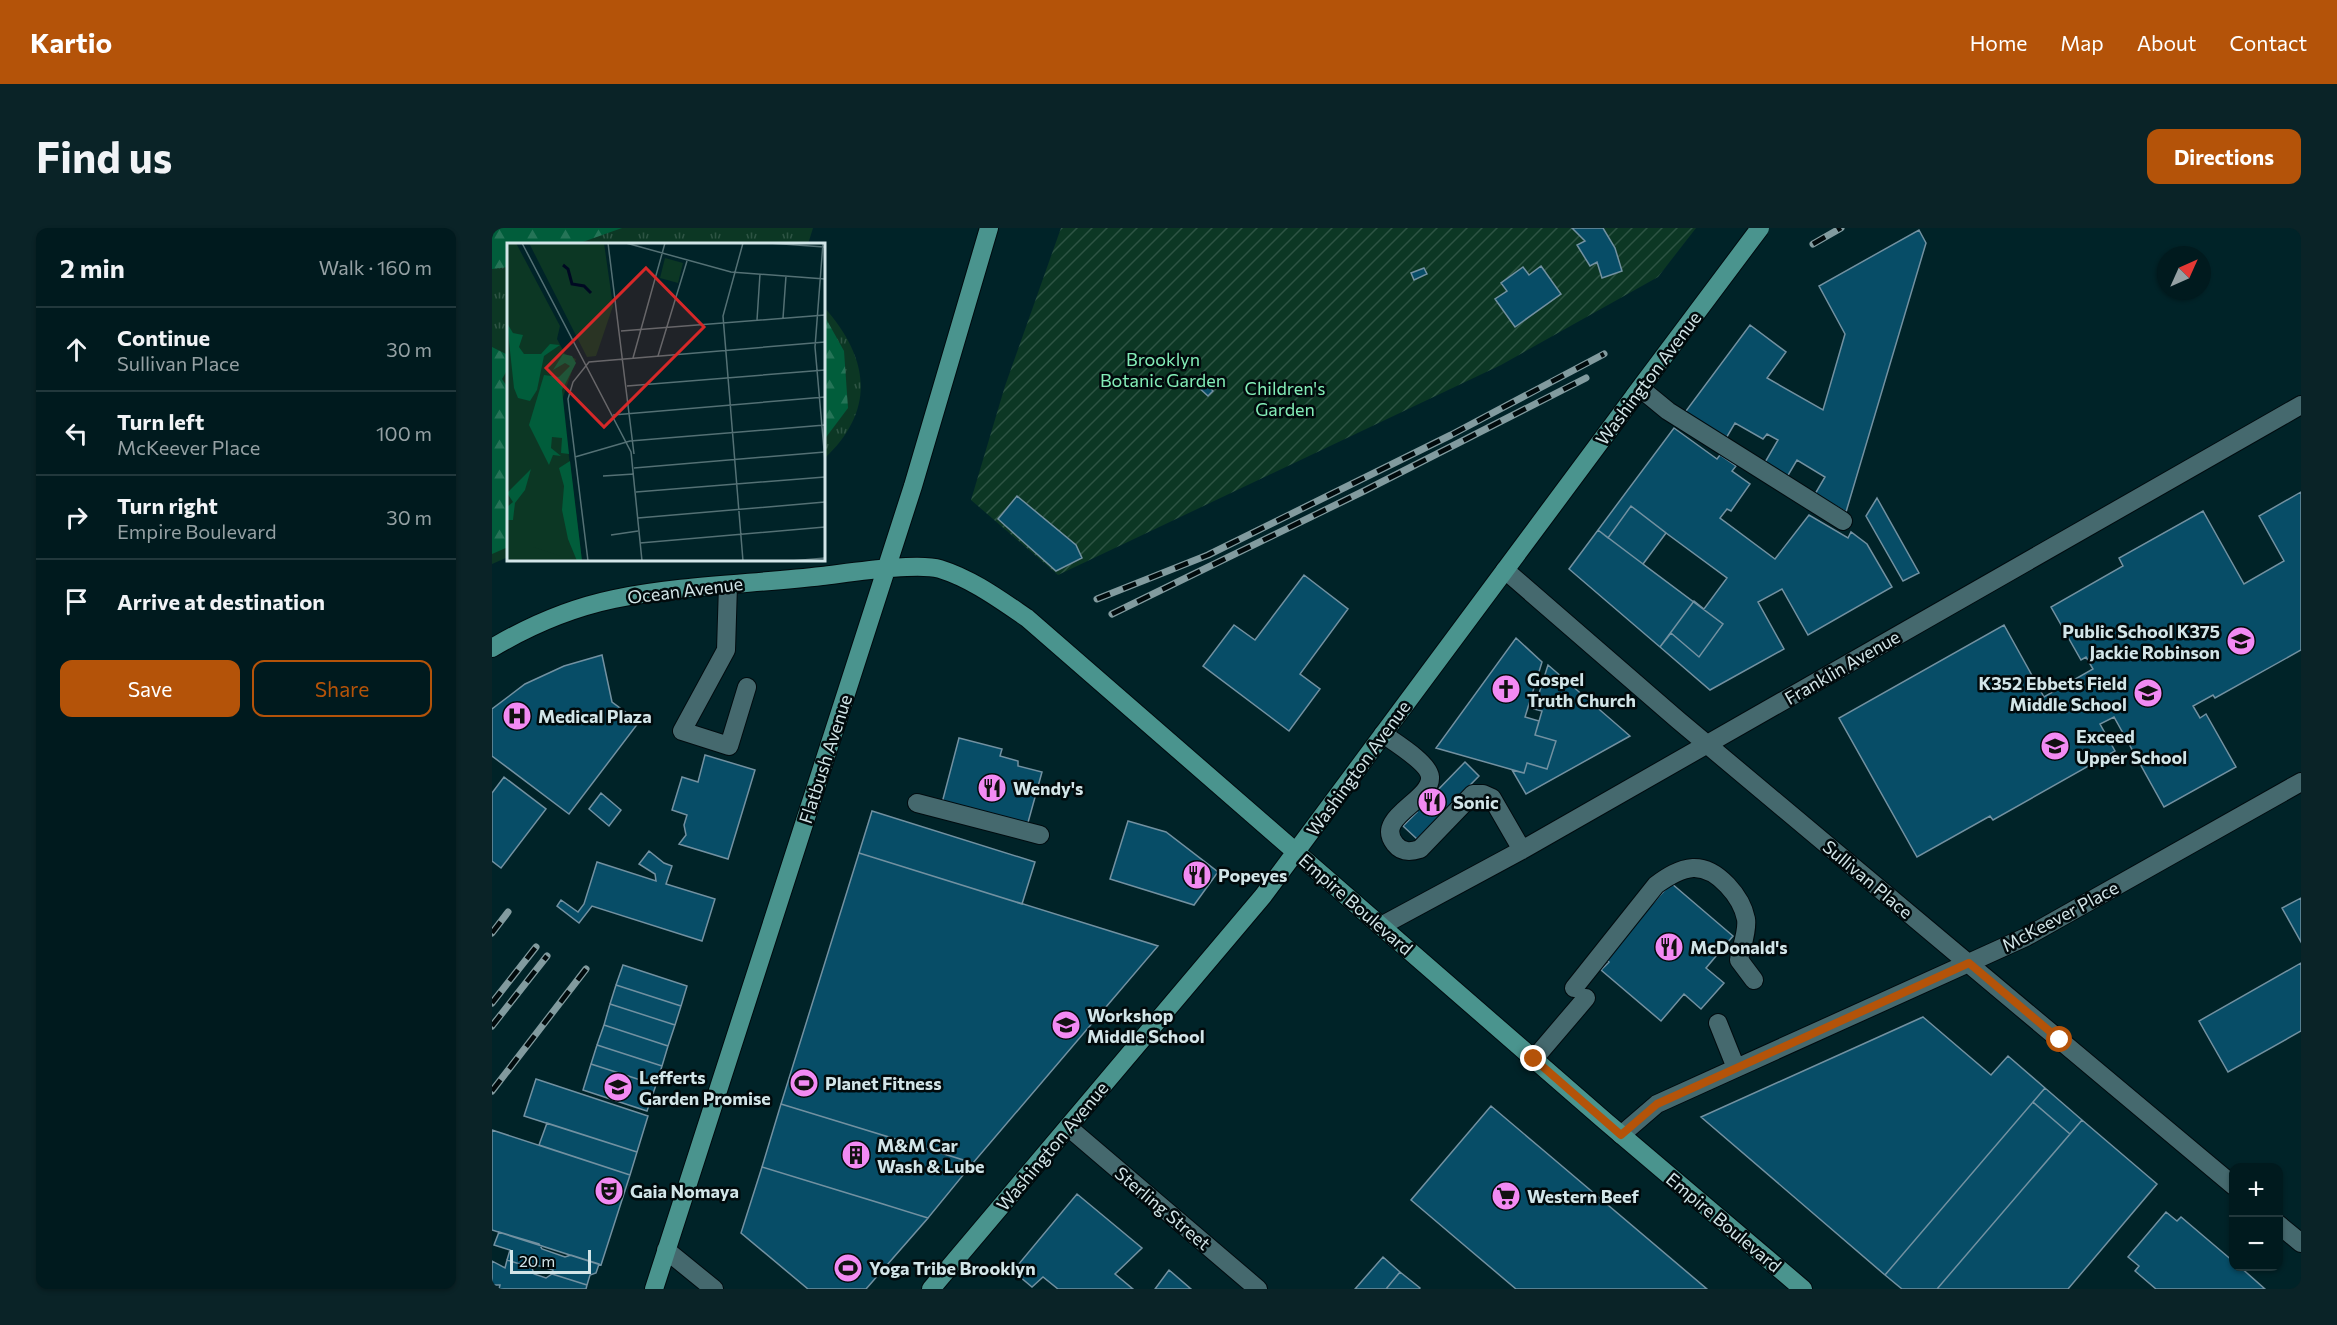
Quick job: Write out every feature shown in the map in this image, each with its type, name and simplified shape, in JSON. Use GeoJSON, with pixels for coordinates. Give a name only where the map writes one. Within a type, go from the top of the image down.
{"type":"FeatureCollection","features":[{"type":"Feature","properties":{"kind":"main road","name":"Flatbush Avenue"},"geometry":{"type":"LineString","coordinates":[[654,1289],[886,569],[949,369],[989,228]]}},
{"type":"Feature","properties":{"kind":"main road","name":"Washington Avenue"},"geometry":{"type":"LineString","coordinates":[[931,1289],[1263,896],[1760,228]]}},
{"type":"Feature","properties":{"kind":"main road","name":"Empire Boulevard"},"geometry":{"type":"LineString","coordinates":[[886,569],[938,568],[976,584],[1027,618],[1621,1135],[1803,1289]]}},
{"type":"Feature","properties":{"kind":"main road","name":"Ocean Avenue"},"geometry":{"type":"LineString","coordinates":[[492,648],[517,634],[568,612],[613,599],[886,569]]}},
{"type":"Feature","properties":{"kind":"street"},"geometry":{"type":"LineString","coordinates":[[1638,392],[1843,521]]}},
{"type":"Feature","properties":{"kind":"street","name":"Franklin Avenue"},"geometry":{"type":"LineString","coordinates":[[1381,926],[1522,850],[2301,405]]}},
{"type":"Feature","properties":{"kind":"street","name":"Sullivan Place"},"geometry":{"type":"LineString","coordinates":[[1505,570],[1707,744],[2229,1182]]}},
{"type":"Feature","properties":{"kind":"street"},"geometry":{"type":"LineString","coordinates":[[728,585],[726,650],[682,731],[729,746],[747,687]]}},
{"type":"Feature","properties":{"kind":"street"},"geometry":{"type":"LineString","coordinates":[[1383,734],[1426,766],[1430,775],[1429,785],[1393,823],[1390,832],[1393,842],[1400,849],[1410,852],[1420,849],[1473,794],[1483,794],[1492,798],[1522,850]]}},
{"type":"Feature","properties":{"kind":"street","name":"McKeever Place"},"geometry":{"type":"LineString","coordinates":[[1621,1135],[1657,1104],[2026,937],[2301,782]]}},
{"type":"Feature","properties":{"kind":"street"},"geometry":{"type":"LineString","coordinates":[[917,803],[1040,835]]}},
{"type":"Feature","properties":{"kind":"street"},"geometry":{"type":"LineString","coordinates":[[1534,1059],[1656,885],[1672,873],[1694,868],[1709,872],[1741,901],[1747,922],[1739,960],[1754,980]]}},
{"type":"Feature","properties":{"kind":"street"},"geometry":{"type":"LineString","coordinates":[[1718,1023],[1736,1068]]}},
{"type":"Feature","properties":{"kind":"street","name":"Sterling Street"},"geometry":{"type":"LineString","coordinates":[[1068,1127],[1258,1289]]}},
{"type":"Feature","properties":{"kind":"street"},"geometry":{"type":"LineString","coordinates":[[2283,1228],[2301,1243]]}},
{"type":"Feature","properties":{"kind":"street"},"geometry":{"type":"LineString","coordinates":[[666,1250],[714,1289]]}},
{"type":"Feature","properties":{"kind":"green space"},"geometry":{"type":"Polygon","coordinates":[[[492,228],[813,228],[808,243],[507,243],[507,557],[492,564],[492,228]]]}},
{"type":"Feature","properties":{"kind":"green space"},"geometry":{"type":"Polygon","coordinates":[[[492,228],[622,228],[580,243],[507,243],[507,267],[492,269],[492,228]]]}},
{"type":"Feature","properties":{"kind":"green space","name":"Brooklyn Botanic Garden"},"geometry":{"type":"Polygon","coordinates":[[[1061,228],[1696,228],[1658,277],[1501,365],[1058,575],[971,500],[1005,386],[1061,228]]]}},
{"type":"Feature","properties":{"kind":"green space"},"geometry":{"type":"Polygon","coordinates":[[[825,308],[851,346],[858,365],[861,384],[859,403],[852,422],[841,441],[825,458],[825,308]]]}},
{"type":"Feature","properties":{"kind":"green space"},"geometry":{"type":"Polygon","coordinates":[[[825,317],[844,351],[848,408],[825,439],[825,317]]]}},
{"type":"Feature","properties":{"kind":"green space"},"geometry":{"type":"Polygon","coordinates":[[[492,347],[506,354],[507,359],[507,370],[502,379],[507,386],[507,547],[492,554],[492,347]]]}},
{"type":"Feature","properties":{"kind":"building"},"geometry":{"type":"Polygon","coordinates":[[[1572,228],[1603,228],[1615,248],[1622,271],[1602,278],[1597,262],[1590,266],[1577,245],[1585,241],[1572,228]]]}},
{"type":"Feature","properties":{"kind":"building"},"geometry":{"type":"Polygon","coordinates":[[[1919,230],[1926,243],[1846,512],[1815,494],[1825,477],[1797,460],[1787,477],[1764,464],[1778,440],[1767,434],[1763,439],[1735,423],[1725,440],[1683,415],[1750,325],[1786,352],[1767,378],[1823,410],[1845,334],[1819,286],[1919,230]]]}},
{"type":"Feature","properties":{"kind":"building"},"geometry":{"type":"Polygon","coordinates":[[[1541,266],[1561,294],[1515,327],[1495,299],[1507,291],[1501,283],[1523,267],[1529,275],[1541,266]]]}},
{"type":"Feature","properties":{"kind":"building"},"geometry":{"type":"Polygon","coordinates":[[[1424,268],[1427,274],[1414,280],[1411,273],[1424,268]]]}},
{"type":"Feature","properties":{"kind":"building"},"geometry":{"type":"Polygon","coordinates":[[[1204,381],[1213,391],[1208,396],[1198,387],[1204,381]]]}},
{"type":"Feature","properties":{"kind":"building"},"geometry":{"type":"Polygon","coordinates":[[[1674,428],[1717,459],[1720,455],[1736,466],[1732,471],[1750,484],[1731,511],[1727,509],[1720,518],[1775,559],[1809,515],[1848,538],[1851,532],[1867,544],[1892,587],[1808,635],[1782,589],[1758,602],[1784,649],[1710,690],[1660,647],[1694,601],[1704,609],[1727,578],[1666,533],[1643,564],[1598,530],[1674,428]]]}},
{"type":"Feature","properties":{"kind":"building"},"geometry":{"type":"Polygon","coordinates":[[[2301,492],[2301,650],[2215,698],[2213,695],[2193,706],[2200,718],[2206,714],[2236,767],[2164,807],[2114,717],[2100,724],[2115,751],[1993,820],[1990,816],[1917,857],[1839,718],[2004,625],[2044,697],[2093,669],[2086,657],[2081,660],[2051,607],[2123,566],[2119,558],[2203,511],[2244,584],[2284,561],[2259,516],[2301,492]]]}},
{"type":"Feature","properties":{"kind":"building"},"geometry":{"type":"Polygon","coordinates":[[[1017,496],[1076,545],[1082,558],[1056,571],[998,519],[1017,496]]]}},
{"type":"Feature","properties":{"kind":"building"},"geometry":{"type":"Polygon","coordinates":[[[1877,498],[1919,573],[1903,581],[1866,516],[1877,498]]]}},
{"type":"Feature","properties":{"kind":"building"},"geometry":{"type":"Polygon","coordinates":[[[1631,506],[1666,533],[1643,564],[1723,624],[1699,657],[1671,633],[1660,647],[1569,569],[1598,530],[1608,538],[1631,506]]]}},
{"type":"Feature","properties":{"kind":"building"},"geometry":{"type":"Polygon","coordinates":[[[1304,575],[1348,609],[1300,674],[1320,689],[1289,731],[1203,666],[1234,625],[1255,640],[1304,575]]]}},
{"type":"Feature","properties":{"kind":"building","name":"Gospel Truth Church"},"geometry":{"type":"Polygon","coordinates":[[[1516,638],[1542,662],[1525,717],[1539,721],[1535,735],[1556,741],[1547,769],[1527,763],[1524,773],[1436,748],[1516,638]]]}},
{"type":"Feature","properties":{"kind":"building"},"geometry":{"type":"Polygon","coordinates":[[[602,655],[612,702],[639,722],[569,814],[492,756],[492,709],[525,684],[564,666],[602,655]]]}},
{"type":"Feature","properties":{"kind":"building"},"geometry":{"type":"Polygon","coordinates":[[[1548,665],[1630,736],[1526,794],[1512,770],[1524,773],[1527,763],[1547,769],[1556,741],[1535,735],[1542,711],[1534,709],[1548,665]]]}},
{"type":"Feature","properties":{"kind":"building","name":"Wendy's"},"geometry":{"type":"Polygon","coordinates":[[[959,738],[1002,749],[1000,756],[1018,761],[1018,766],[1042,772],[1027,826],[942,803],[959,738]]]}},
{"type":"Feature","properties":{"kind":"building"},"geometry":{"type":"Polygon","coordinates":[[[705,755],[755,770],[728,859],[679,844],[686,835],[684,825],[687,815],[672,810],[682,777],[698,782],[705,755]]]}},
{"type":"Feature","properties":{"kind":"building","name":"Sonic"},"geometry":{"type":"Polygon","coordinates":[[[1465,762],[1479,776],[1417,839],[1403,826],[1417,812],[1409,804],[1428,800],[1465,762]]]}},
{"type":"Feature","properties":{"kind":"building"},"geometry":{"type":"Polygon","coordinates":[[[504,777],[546,809],[501,868],[492,861],[492,793],[504,777]]]}},
{"type":"Feature","properties":{"kind":"building"},"geometry":{"type":"Polygon","coordinates":[[[601,793],[621,810],[609,826],[589,809],[601,793]]]}},
{"type":"Feature","properties":{"kind":"building"},"geometry":{"type":"Polygon","coordinates":[[[872,811],[1035,862],[1022,904],[859,853],[872,811]]]}},
{"type":"Feature","properties":{"kind":"building"},"geometry":{"type":"Polygon","coordinates":[[[1128,821],[1166,832],[1218,872],[1194,905],[1110,879],[1128,821]]]}},
{"type":"Feature","properties":{"kind":"building"},"geometry":{"type":"Polygon","coordinates":[[[649,851],[664,863],[672,866],[666,884],[715,899],[702,941],[592,906],[579,923],[557,906],[561,900],[578,912],[584,904],[597,862],[656,881],[655,874],[639,864],[649,851]]]}},
{"type":"Feature","properties":{"kind":"building"},"geometry":{"type":"Polygon","coordinates":[[[859,853],[1158,946],[973,1163],[781,1104],[859,853]]]}},
{"type":"Feature","properties":{"kind":"building","name":"McDonald's"},"geometry":{"type":"Polygon","coordinates":[[[1671,883],[1733,936],[1706,968],[1724,983],[1701,1009],[1684,994],[1661,1021],[1601,970],[1609,962],[1604,958],[1671,883]]]}},
{"type":"Feature","properties":{"kind":"building"},"geometry":{"type":"Polygon","coordinates":[[[2301,898],[2301,942],[2282,908],[2301,898]]]}},
{"type":"Feature","properties":{"kind":"building"},"geometry":{"type":"Polygon","coordinates":[[[2301,963],[2301,1031],[2228,1072],[2199,1021],[2301,963]]]}},
{"type":"Feature","properties":{"kind":"building"},"geometry":{"type":"Polygon","coordinates":[[[623,965],[687,986],[681,1006],[616,985],[623,965]]]}},
{"type":"Feature","properties":{"kind":"building"},"geometry":{"type":"Polygon","coordinates":[[[616,985],[681,1006],[675,1025],[610,1004],[616,985]]]}},
{"type":"Feature","properties":{"kind":"building"},"geometry":{"type":"Polygon","coordinates":[[[610,1004],[675,1025],[668,1046],[604,1025],[610,1004]]]}},
{"type":"Feature","properties":{"kind":"building"},"geometry":{"type":"Polygon","coordinates":[[[1923,1017],[1991,1075],[2008,1056],[2045,1088],[1885,1275],[1701,1117],[1923,1017]]]}},
{"type":"Feature","properties":{"kind":"building"},"geometry":{"type":"Polygon","coordinates":[[[604,1025],[668,1046],[662,1066],[597,1045],[604,1025]]]}},
{"type":"Feature","properties":{"kind":"building"},"geometry":{"type":"Polygon","coordinates":[[[597,1045],[662,1066],[656,1085],[591,1064],[597,1045]]]}},
{"type":"Feature","properties":{"kind":"building"},"geometry":{"type":"Polygon","coordinates":[[[591,1064],[656,1085],[647,1111],[583,1090],[591,1064]]]}},
{"type":"Feature","properties":{"kind":"building"},"geometry":{"type":"Polygon","coordinates":[[[536,1079],[648,1116],[637,1152],[524,1116],[536,1079]]]}},
{"type":"Feature","properties":{"kind":"building"},"geometry":{"type":"Polygon","coordinates":[[[2045,1088],[2082,1120],[2070,1134],[2033,1102],[2045,1088]]]}},
{"type":"Feature","properties":{"kind":"building"},"geometry":{"type":"Polygon","coordinates":[[[2033,1102],[2070,1134],[1937,1289],[1902,1289],[1885,1275],[2033,1102]]]}},
{"type":"Feature","properties":{"kind":"building","name":"M&M Car Wash & Lube"},"geometry":{"type":"Polygon","coordinates":[[[781,1104],[973,1163],[928,1218],[762,1167],[781,1104]]]}},
{"type":"Feature","properties":{"kind":"building","name":"Western Beef"},"geometry":{"type":"Polygon","coordinates":[[[1491,1106],[1707,1289],[1516,1289],[1464,1245],[1411,1200],[1491,1106]]]}},
{"type":"Feature","properties":{"kind":"building"},"geometry":{"type":"Polygon","coordinates":[[[2082,1120],[2157,1184],[2068,1289],[1937,1289],[2082,1120]]]}},
{"type":"Feature","properties":{"kind":"building"},"geometry":{"type":"Polygon","coordinates":[[[547,1123],[637,1152],[630,1175],[539,1145],[547,1123]]]}},
{"type":"Feature","properties":{"kind":"building"},"geometry":{"type":"Polygon","coordinates":[[[492,1130],[630,1175],[601,1265],[492,1230],[492,1130]]]}},
{"type":"Feature","properties":{"kind":"building"},"geometry":{"type":"Polygon","coordinates":[[[762,1167],[928,1218],[866,1289],[808,1289],[741,1233],[762,1167]]]}},
{"type":"Feature","properties":{"kind":"building"},"geometry":{"type":"Polygon","coordinates":[[[1077,1194],[1142,1248],[1115,1274],[1133,1289],[1058,1289],[1043,1277],[1032,1287],[1013,1271],[1077,1194]]]}},
{"type":"Feature","properties":{"kind":"building"},"geometry":{"type":"Polygon","coordinates":[[[2166,1212],[2177,1221],[2181,1217],[2229,1258],[2229,1271],[2245,1271],[2265,1289],[2156,1289],[2135,1271],[2139,1266],[2128,1257],[2166,1212]]]}},
{"type":"Feature","properties":{"kind":"building"},"geometry":{"type":"Polygon","coordinates":[[[499,1232],[539,1244],[542,1249],[565,1257],[571,1255],[599,1264],[596,1273],[590,1275],[587,1285],[552,1274],[553,1270],[533,1264],[532,1268],[507,1260],[510,1250],[494,1245],[499,1232]]]}},
{"type":"Feature","properties":{"kind":"building"},"geometry":{"type":"Polygon","coordinates":[[[1383,1257],[1400,1272],[1386,1289],[1355,1289],[1383,1257]]]}},
{"type":"Feature","properties":{"kind":"building"},"geometry":{"type":"Polygon","coordinates":[[[507,1260],[532,1268],[534,1274],[546,1278],[552,1274],[587,1285],[586,1289],[499,1289],[500,1285],[492,1285],[492,1261],[505,1268],[507,1260]]]}},
{"type":"Feature","properties":{"kind":"building"},"geometry":{"type":"Polygon","coordinates":[[[1169,1270],[1191,1289],[1155,1289],[1169,1270]]]}},
{"type":"Feature","properties":{"kind":"building"},"geometry":{"type":"Polygon","coordinates":[[[1400,1272],[1420,1288],[1386,1289],[1400,1272]]]}},
{"type":"Feature","properties":{"kind":"railway"},"geometry":{"type":"LineString","coordinates":[[1813,244],[1841,228]]}},
{"type":"Feature","properties":{"kind":"railway"},"geometry":{"type":"LineString","coordinates":[[1097,599],[1208,555],[1451,435],[1604,354]]}},
{"type":"Feature","properties":{"kind":"railway"},"geometry":{"type":"LineString","coordinates":[[1112,614],[1364,491],[1586,378]]}},
{"type":"Feature","properties":{"kind":"railway"},"geometry":{"type":"LineString","coordinates":[[492,933],[508,912]]}},
{"type":"Feature","properties":{"kind":"railway"},"geometry":{"type":"LineString","coordinates":[[492,1003],[536,947]]}},
{"type":"Feature","properties":{"kind":"railway"},"geometry":{"type":"LineString","coordinates":[[492,1026],[547,956]]}},
{"type":"Feature","properties":{"kind":"railway"},"geometry":{"type":"LineString","coordinates":[[492,1091],[586,969]]}},
{"type":"Feature","properties":{"kind":"place","name":"Public School K375 Jackie Robinson"},"geometry":{"type":"Point","coordinates":[2241,641]}},
{"type":"Feature","properties":{"kind":"place","name":"Gospel Truth Church"},"geometry":{"type":"Point","coordinates":[1506,689]}},
{"type":"Feature","properties":{"kind":"place","name":"K352 Ebbets Field Middle School"},"geometry":{"type":"Point","coordinates":[2148,693]}},
{"type":"Feature","properties":{"kind":"place","name":"Medical Plaza"},"geometry":{"type":"Point","coordinates":[517,716]}},
{"type":"Feature","properties":{"kind":"place","name":"Exceed Upper School"},"geometry":{"type":"Point","coordinates":[2055,746]}},
{"type":"Feature","properties":{"kind":"place","name":"Wendy's"},"geometry":{"type":"Point","coordinates":[992,788]}},
{"type":"Feature","properties":{"kind":"place","name":"Sonic"},"geometry":{"type":"Point","coordinates":[1432,802]}},
{"type":"Feature","properties":{"kind":"place","name":"Popeyes"},"geometry":{"type":"Point","coordinates":[1197,875]}},
{"type":"Feature","properties":{"kind":"place","name":"McDonald's"},"geometry":{"type":"Point","coordinates":[1669,947]}},
{"type":"Feature","properties":{"kind":"place","name":"Workshop Middle School"},"geometry":{"type":"Point","coordinates":[1066,1025]}},
{"type":"Feature","properties":{"kind":"place","name":"Planet Fitness"},"geometry":{"type":"Point","coordinates":[804,1083]}},
{"type":"Feature","properties":{"kind":"place","name":"Lefferts Garden Promise"},"geometry":{"type":"Point","coordinates":[618,1087]}},
{"type":"Feature","properties":{"kind":"place","name":"M&M Car Wash & Lube"},"geometry":{"type":"Point","coordinates":[856,1155]}},
{"type":"Feature","properties":{"kind":"place","name":"Gaia Nomaya"},"geometry":{"type":"Point","coordinates":[609,1191]}},
{"type":"Feature","properties":{"kind":"place","name":"Western Beef"},"geometry":{"type":"Point","coordinates":[1506,1196]}},
{"type":"Feature","properties":{"kind":"place","name":"Yoga Tribe Brooklyn"},"geometry":{"type":"Point","coordinates":[848,1268]}},
{"type":"Feature","properties":{"kind":"route"},"geometry":{"type":"LineString","coordinates":[[1534,1059],[1621,1135],[1657,1104],[1969,963],[2060,1040]]}},
{"type":"Feature","properties":{"kind":"park label","name":"Children's Garden"},"geometry":{"type":"Point","coordinates":[1285,398]}}]}
